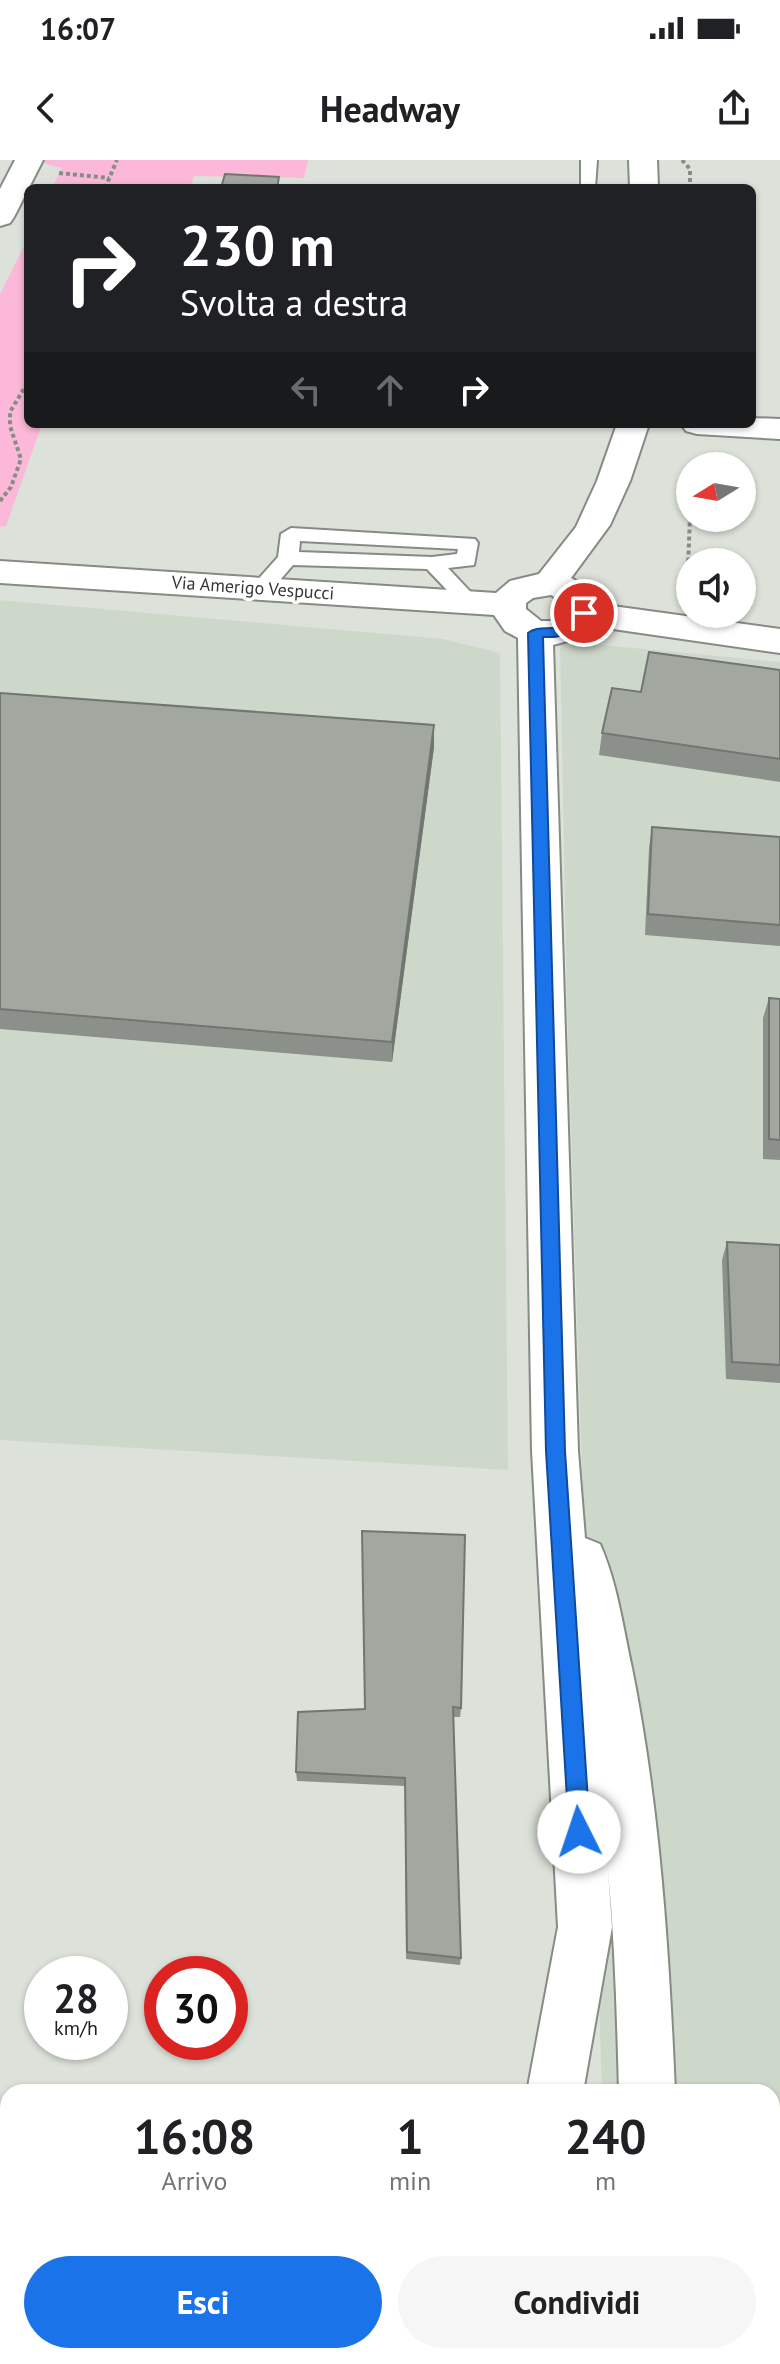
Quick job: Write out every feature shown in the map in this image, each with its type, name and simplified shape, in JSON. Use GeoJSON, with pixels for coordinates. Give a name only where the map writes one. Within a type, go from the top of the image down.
{"type":"FeatureCollection","features":[{"type":"Feature","properties":{"kind":"street"},"geometry":{"type":"LineString","coordinates":[[643,160],[644,184]]}},
{"type":"Feature","properties":{"kind":"street"},"geometry":{"type":"LineString","coordinates":[[0,217],[27,165]]}},
{"type":"Feature","properties":{"kind":"street"},"geometry":{"type":"LineString","coordinates":[[551,583],[558,568],[591,531],[632,428]]}},
{"type":"Feature","properties":{"kind":"street"},"geometry":{"type":"LineString","coordinates":[[756,428],[780,429]]}},
{"type":"Feature","properties":{"kind":"street","name":"Via Amerigo Vespucci"},"geometry":{"type":"LineString","coordinates":[[0,572],[470,602],[521,619]]}},
{"type":"Feature","properties":{"kind":"street"},"geometry":{"type":"LineString","coordinates":[[556,2084],[585,1927],[555,1451],[521,619],[514,592],[527,585],[551,583],[569,588],[580,598],[584,613]]}},
{"type":"Feature","properties":{"kind":"street"},"geometry":{"type":"LineString","coordinates":[[584,613],[780,641]]}},
{"type":"Feature","properties":{"kind":"street"},"geometry":{"type":"LineString","coordinates":[[521,619],[558,633],[572,627],[584,613]]}},
{"type":"Feature","properties":{"kind":"street"},"geometry":{"type":"LineString","coordinates":[[555,1451],[601,1631],[623,1754],[641,1919],[647,2084]]}},
{"type":"Feature","properties":{"kind":"lane"},"geometry":{"type":"LineString","coordinates":[[589,160],[589,184]]}},
{"type":"Feature","properties":{"kind":"lane"},"geometry":{"type":"LineString","coordinates":[[261,589],[288,558],[291,534],[468,543],[467,560],[432,563],[288,558]]}},
{"type":"Feature","properties":{"kind":"lane"},"geometry":{"type":"LineString","coordinates":[[432,563],[470,602]]}},
{"type":"Feature","properties":{"kind":"path"},"geometry":{"type":"LineString","coordinates":[[107,184],[117,160]]}},
{"type":"Feature","properties":{"kind":"path"},"geometry":{"type":"LineString","coordinates":[[682,160],[690,169],[690,184]]}},
{"type":"Feature","properties":{"kind":"path"},"geometry":{"type":"LineString","coordinates":[[27,165],[109,178]]}},
{"type":"Feature","properties":{"kind":"path"},"geometry":{"type":"LineString","coordinates":[[8,400],[24,386]]}},
{"type":"Feature","properties":{"kind":"path"},"geometry":{"type":"LineString","coordinates":[[0,501],[11,487],[21,459],[1,416]]}},
{"type":"Feature","properties":{"kind":"path"},"geometry":{"type":"LineString","coordinates":[[665,625],[688,568],[689,532]]}},
{"type":"Feature","properties":{"kind":"shaded area"},"geometry":{"type":"Polygon","coordinates":[[[30,160],[308,160],[304,178],[194,176],[191,184],[54,184],[62,168],[30,160]]]}},
{"type":"Feature","properties":{"kind":"shaded area"},"geometry":{"type":"Polygon","coordinates":[[[24,246],[24,428],[41,428],[6,526],[0,527],[0,294],[24,246]]]}},
{"type":"Feature","properties":{"kind":"shaded area"},"geometry":{"type":"Polygon","coordinates":[[[0,600],[443,639],[500,653],[508,1470],[0,1440],[0,600]]]}},
{"type":"Feature","properties":{"kind":"shaded area"},"geometry":{"type":"Polygon","coordinates":[[[560,641],[780,662],[780,2084],[602,2084],[567,1006],[560,641]]]}},
{"type":"Feature","properties":{"kind":"building"},"geometry":{"type":"Polygon","coordinates":[[[225,174],[279,177],[278,184],[222,184],[225,174]]]}},
{"type":"Feature","properties":{"kind":"building"},"geometry":{"type":"Polygon","coordinates":[[[649,652],[780,670],[780,759],[602,733],[612,688],[641,692],[649,652]]]}},
{"type":"Feature","properties":{"kind":"building"},"geometry":{"type":"Polygon","coordinates":[[[0,693],[434,725],[392,1042],[0,1009],[0,693]]]}},
{"type":"Feature","properties":{"kind":"building"},"geometry":{"type":"Polygon","coordinates":[[[652,827],[780,837],[780,925],[648,914],[652,827]]]}},
{"type":"Feature","properties":{"kind":"building"},"geometry":{"type":"Polygon","coordinates":[[[769,998],[780,999],[780,1140],[769,1139],[769,998]]]}},
{"type":"Feature","properties":{"kind":"building"},"geometry":{"type":"Polygon","coordinates":[[[727,1242],[780,1245],[780,1365],[732,1362],[727,1242]]]}},
{"type":"Feature","properties":{"kind":"building"},"geometry":{"type":"Polygon","coordinates":[[[362,1531],[465,1535],[461,1708],[453,1707],[461,1958],[407,1952],[405,1778],[296,1772],[298,1712],[365,1709],[362,1531]]]}},
{"type":"Feature","properties":{"kind":"route"},"geometry":{"type":"LineString","coordinates":[[579,1832],[555,1451],[535,633],[558,633],[572,627],[584,613]]}}]}
